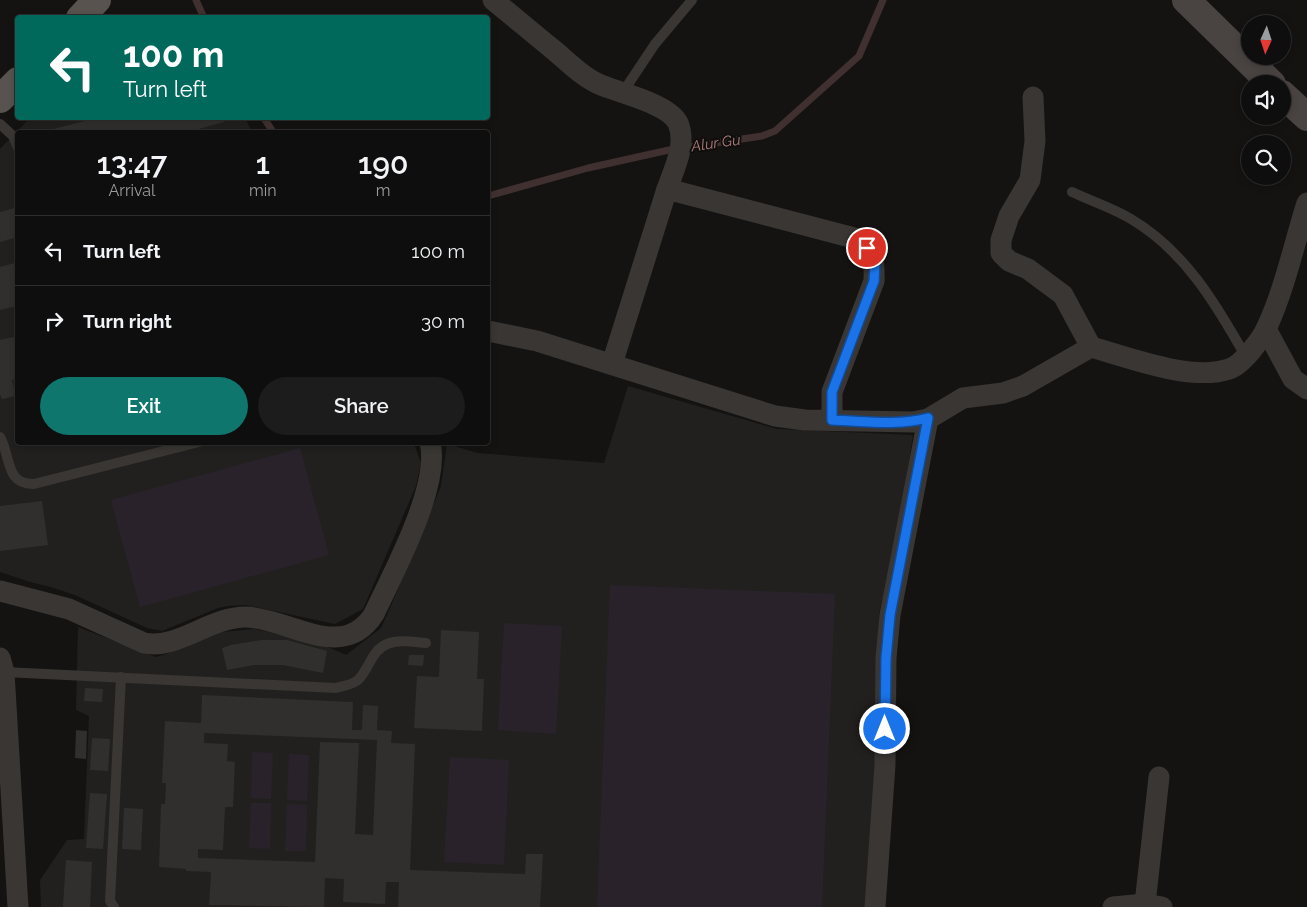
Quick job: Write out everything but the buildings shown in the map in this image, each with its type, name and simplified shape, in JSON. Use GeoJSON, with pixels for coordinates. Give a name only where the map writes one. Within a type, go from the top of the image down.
{"type":"FeatureCollection","features":[{"type":"Feature","properties":{"kind":"main road"},"geometry":{"type":"LineString","coordinates":[[83,15],[97,0]]}},
{"type":"Feature","properties":{"kind":"main road"},"geometry":{"type":"LineString","coordinates":[[1186,0],[1263,75]]}},
{"type":"Feature","properties":{"kind":"main road"},"geometry":{"type":"LineString","coordinates":[[0,99],[15,84]]}},
{"type":"Feature","properties":{"kind":"main road"},"geometry":{"type":"LineString","coordinates":[[1291,103],[1307,118]]}},
{"type":"Feature","properties":{"kind":"street"},"geometry":{"type":"LineString","coordinates":[[493,0],[580,72],[600,85],[623,92],[669,112],[678,122],[682,138],[676,164],[612,364]]}},
{"type":"Feature","properties":{"kind":"street"},"geometry":{"type":"LineString","coordinates":[[1034,97],[1035,141],[1030,180],[1009,216],[1000,240],[1000,253],[1009,262],[1028,269],[1062,294],[1091,347]]}},
{"type":"Feature","properties":{"kind":"street"},"geometry":{"type":"LineString","coordinates":[[667,189],[854,238],[867,248],[875,263],[874,281],[832,392],[832,420]]}},
{"type":"Feature","properties":{"kind":"street"},"geometry":{"type":"LineString","coordinates":[[490,330],[537,341],[775,416],[805,420],[913,422],[928,418],[963,398],[1003,393],[1024,386],[1091,347],[1186,372],[1209,373],[1231,369],[1246,356],[1266,329],[1284,280],[1307,203]]}},
{"type":"Feature","properties":{"kind":"street"},"geometry":{"type":"LineString","coordinates":[[1266,329],[1293,379],[1307,388]]}},
{"type":"Feature","properties":{"kind":"street"},"geometry":{"type":"LineString","coordinates":[[875,907],[885,765],[886,658],[890,615],[928,418]]}},
{"type":"Feature","properties":{"kind":"street"},"geometry":{"type":"LineString","coordinates":[[0,591],[69,610],[144,642],[154,644],[172,640],[215,623],[244,617],[256,618],[323,636],[338,638],[349,636],[367,624],[374,614],[417,519],[429,484],[432,452],[431,445]]}},
{"type":"Feature","properties":{"kind":"street"},"geometry":{"type":"LineString","coordinates":[[2,665],[18,907]]}},
{"type":"Feature","properties":{"kind":"street"},"geometry":{"type":"LineString","coordinates":[[1113,907],[1153,906],[1159,777]]}},
{"type":"Feature","properties":{"kind":"lane"},"geometry":{"type":"LineString","coordinates":[[623,92],[655,44],[692,0]]}},
{"type":"Feature","properties":{"kind":"lane"},"geometry":{"type":"LineString","coordinates":[[0,124],[13,136],[15,141]]}},
{"type":"Feature","properties":{"kind":"lane"},"geometry":{"type":"LineString","coordinates":[[1072,192],[1131,219],[1163,242],[1191,270],[1220,311],[1246,356]]}},
{"type":"Feature","properties":{"kind":"lane"},"geometry":{"type":"LineString","coordinates":[[0,437],[4,444],[10,471],[17,480],[25,484],[34,484],[187,445]]}},
{"type":"Feature","properties":{"kind":"lane"},"geometry":{"type":"LineString","coordinates":[[2,665],[121,677],[336,688],[357,681],[378,650],[387,644],[399,641],[426,643]]}},
{"type":"Feature","properties":{"kind":"lane"},"geometry":{"type":"LineString","coordinates":[[114,907],[110,901],[121,677]]}},
{"type":"Feature","properties":{"kind":"shaded area"},"geometry":{"type":"Polygon","coordinates":[[[28,120],[246,120],[251,130],[18,130],[28,120]]]}},
{"type":"Feature","properties":{"kind":"shaded area"},"geometry":{"type":"Polygon","coordinates":[[[15,134],[15,445],[415,445],[421,463],[416,486],[363,609],[335,624],[246,605],[228,606],[218,608],[162,631],[147,628],[75,595],[0,572],[0,149],[15,134]]]}},
{"type":"Feature","properties":{"kind":"shaded area"},"geometry":{"type":"Polygon","coordinates":[[[628,386],[777,429],[913,435],[901,514],[879,614],[878,711],[867,907],[41,907],[40,880],[67,840],[84,839],[89,716],[76,710],[78,627],[156,657],[222,632],[254,629],[314,641],[346,655],[381,628],[441,486],[447,445],[478,453],[604,463],[628,386]]]}},
{"type":"Feature","properties":{"kind":"shaded area"},"geometry":{"type":"Polygon","coordinates":[[[300,448],[329,555],[140,607],[111,500],[300,448]]]}},
{"type":"Feature","properties":{"kind":"shaded area"},"geometry":{"type":"Polygon","coordinates":[[[610,585],[835,594],[822,907],[597,907],[610,585]]]}},
{"type":"Feature","properties":{"kind":"shaded area"},"geometry":{"type":"Polygon","coordinates":[[[504,623],[562,626],[556,734],[498,730],[504,623]]]}},
{"type":"Feature","properties":{"kind":"shaded area"},"geometry":{"type":"Polygon","coordinates":[[[252,752],[273,753],[271,799],[251,798],[252,752]]]}},
{"type":"Feature","properties":{"kind":"shaded area"},"geometry":{"type":"Polygon","coordinates":[[[289,754],[309,755],[307,801],[287,800],[289,754]]]}},
{"type":"Feature","properties":{"kind":"shaded area"},"geometry":{"type":"Polygon","coordinates":[[[450,757],[509,760],[504,865],[444,862],[450,757]]]}},
{"type":"Feature","properties":{"kind":"shaded area"},"geometry":{"type":"Polygon","coordinates":[[[251,803],[271,803],[270,849],[249,848],[251,803]]]}},
{"type":"Feature","properties":{"kind":"shaded area"},"geometry":{"type":"Polygon","coordinates":[[[287,804],[307,805],[306,851],[285,851],[287,804]]]}},
{"type":"Feature","properties":{"kind":"waterway","name":"Alur Gu"},"geometry":{"type":"LineString","coordinates":[[196,0],[203,15]]}},
{"type":"Feature","properties":{"kind":"waterway","name":"Alur Gu"},"geometry":{"type":"LineString","coordinates":[[490,195],[588,168],[669,150],[762,136],[775,131],[859,56],[883,0]]}},
{"type":"Feature","properties":{"kind":"waterway","name":"Alur Gu"},"geometry":{"type":"LineString","coordinates":[[265,120],[272,130]]}},
{"type":"Feature","properties":{"kind":"route"},"geometry":{"type":"LineString","coordinates":[[867,248],[875,263],[874,281],[832,392],[832,420],[900,423],[928,418],[890,615],[886,658],[885,729]]}}]}
